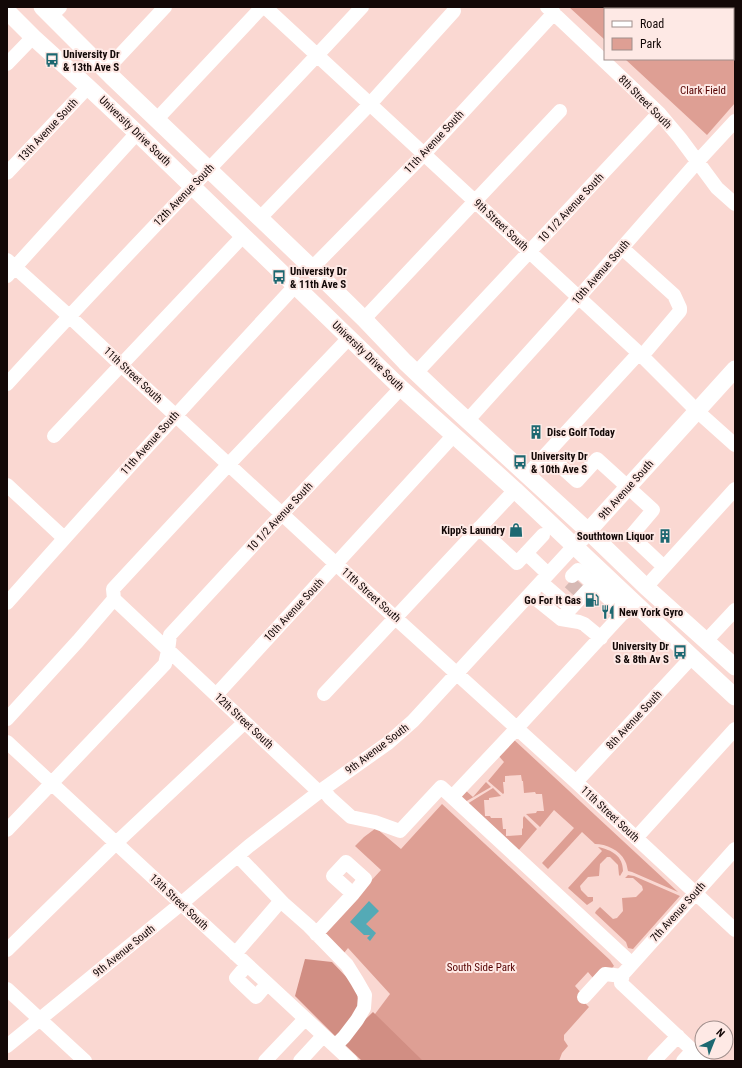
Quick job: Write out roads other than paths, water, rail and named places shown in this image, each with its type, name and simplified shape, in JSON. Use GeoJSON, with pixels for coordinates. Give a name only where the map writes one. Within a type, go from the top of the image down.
{"type":"FeatureCollection","features":[{"type":"Feature","properties":{"kind":"main road","name":"University Drive South"},"geometry":{"type":"LineString","coordinates":[[7,10],[32,37],[137,133],[401,388],[515,490],[574,546],[575,587],[629,607],[692,657],[735,696]]}},
{"type":"Feature","properties":{"kind":"main road","name":"University Drive South"},"geometry":{"type":"LineString","coordinates":[[51,10],[106,70],[312,268],[416,373],[588,531],[646,587],[735,667]]}},
{"type":"Feature","properties":{"kind":"main road","name":"9th Avenue South"},"geometry":{"type":"LineString","coordinates":[[574,546],[735,369]]}},
{"type":"Feature","properties":{"kind":"street"},"geometry":{"type":"LineString","coordinates":[[106,70],[165,7]]}},
{"type":"Feature","properties":{"kind":"street"},"geometry":{"type":"LineString","coordinates":[[157,119],[262,7]]}},
{"type":"Feature","properties":{"kind":"street","name":"9th Street South"},"geometry":{"type":"LineString","coordinates":[[265,7],[579,297],[735,446]]}},
{"type":"Feature","properties":{"kind":"street","name":"12th Avenue South"},"geometry":{"type":"LineString","coordinates":[[7,384],[69,316],[362,7]]}},
{"type":"Feature","properties":{"kind":"street","name":"8th Street South"},"geometry":{"type":"LineString","coordinates":[[550,10],[659,113],[698,161],[717,188],[735,204]]}},
{"type":"Feature","properties":{"kind":"street","name":"11th Avenue South"},"geometry":{"type":"LineString","coordinates":[[312,268],[424,154],[550,10]]}},
{"type":"Feature","properties":{"kind":"street"},"geometry":{"type":"LineString","coordinates":[[260,218],[370,104],[454,11]]}},
{"type":"Feature","properties":{"kind":"street"},"geometry":{"type":"LineString","coordinates":[[7,64],[32,37]]}},
{"type":"Feature","properties":{"kind":"street","name":"13th Avenue South"},"geometry":{"type":"LineString","coordinates":[[7,173],[88,87]]}},
{"type":"Feature","properties":{"kind":"street"},"geometry":{"type":"LineString","coordinates":[[364,320],[560,111]]}},
{"type":"Feature","properties":{"kind":"street","name":"10 1/2 Avenue South"},"geometry":{"type":"LineString","coordinates":[[416,373],[659,113]]}},
{"type":"Feature","properties":{"kind":"street","name":"10th Avenue South"},"geometry":{"type":"LineString","coordinates":[[467,421],[579,297],[698,161],[735,122]]}},
{"type":"Feature","properties":{"kind":"street"},"geometry":{"type":"LineString","coordinates":[[10,268],[137,133]]}},
{"type":"Feature","properties":{"kind":"street"},"geometry":{"type":"LineString","coordinates":[[54,436],[243,236]]}},
{"type":"Feature","properties":{"kind":"street"},"geometry":{"type":"LineString","coordinates":[[527,475],[680,311],[674,295],[622,248]]}},
{"type":"Feature","properties":{"kind":"street","name":"11th Street South"},"geometry":{"type":"LineString","coordinates":[[10,268],[69,316],[336,564],[576,782],[735,930]]}},
{"type":"Feature","properties":{"kind":"street","name":"11th Avenue South"},"geometry":{"type":"LineString","coordinates":[[7,603],[176,415],[296,286]]}},
{"type":"Feature","properties":{"kind":"street"},"geometry":{"type":"LineString","coordinates":[[7,719],[114,599],[113,589],[349,338]]}},
{"type":"Feature","properties":{"kind":"street","name":"10 1/2 Avenue South"},"geometry":{"type":"LineString","coordinates":[[168,651],[170,635],[401,388]]}},
{"type":"Feature","properties":{"kind":"street","name":"10th Avenue South"},"geometry":{"type":"LineString","coordinates":[[216,695],[453,436]]}},
{"type":"Feature","properties":{"kind":"street"},"geometry":{"type":"LineString","coordinates":[[547,454],[577,481],[597,459],[653,510],[631,536],[664,567]]}},
{"type":"Feature","properties":{"kind":"street"},"geometry":{"type":"LineString","coordinates":[[7,485],[64,538]]}},
{"type":"Feature","properties":{"kind":"street"},"geometry":{"type":"LineString","coordinates":[[646,587],[735,489]]}},
{"type":"Feature","properties":{"kind":"street"},"geometry":{"type":"LineString","coordinates":[[324,694],[515,490]]}},
{"type":"Feature","properties":{"kind":"street"},"geometry":{"type":"LineString","coordinates":[[479,528],[517,563],[543,534]]}},
{"type":"Feature","properties":{"kind":"street","name":"9th Avenue South"},"geometry":{"type":"LineString","coordinates":[[7,1046],[238,856],[321,791],[388,743],[413,721],[574,546]]}},
{"type":"Feature","properties":{"kind":"street"},"geometry":{"type":"LineString","coordinates":[[526,554],[544,578],[575,587],[561,619]]}},
{"type":"Feature","properties":{"kind":"street"},"geometry":{"type":"LineString","coordinates":[[530,594],[561,619],[584,624],[601,638]]}},
{"type":"Feature","properties":{"kind":"street","name":"12th Street South"},"geometry":{"type":"LineString","coordinates":[[114,599],[245,722],[351,817],[375,822],[400,831],[441,787],[452,797]]}},
{"type":"Feature","properties":{"kind":"street"},"geometry":{"type":"LineString","coordinates":[[629,607],[452,797],[632,964]]}},
{"type":"Feature","properties":{"kind":"street"},"geometry":{"type":"LineString","coordinates":[[706,641],[735,610]]}},
{"type":"Feature","properties":{"kind":"street"},"geometry":{"type":"LineString","coordinates":[[7,830],[165,664],[168,651]]}},
{"type":"Feature","properties":{"kind":"street","name":"8th Avenue South"},"geometry":{"type":"LineString","coordinates":[[576,782],[692,657]]}},
{"type":"Feature","properties":{"kind":"street"},"geometry":{"type":"LineString","coordinates":[[7,950],[116,843],[245,722]]}},
{"type":"Feature","properties":{"kind":"street"},"geometry":{"type":"LineString","coordinates":[[636,838],[735,729]]}},
{"type":"Feature","properties":{"kind":"street","name":"13th Street South"},"geometry":{"type":"LineString","coordinates":[[7,742],[351,1061]]}},
{"type":"Feature","properties":{"kind":"street","name":"7th Avenue South"},"geometry":{"type":"LineString","coordinates":[[622,976],[735,849]]}},
{"type":"Feature","properties":{"kind":"street"},"geometry":{"type":"LineString","coordinates":[[238,856],[284,904],[347,965],[365,995],[364,1008],[357,1020],[344,1037],[334,1046]]}},
{"type":"Feature","properties":{"kind":"street"},"geometry":{"type":"LineString","coordinates":[[316,934],[353,894]]}},
{"type":"Feature","properties":{"kind":"street"},"geometry":{"type":"LineString","coordinates":[[235,954],[278,904],[284,904]]}},
{"type":"Feature","properties":{"kind":"street"},"geometry":{"type":"LineString","coordinates":[[584,997],[605,974],[622,976],[621,983],[704,1061]]}},
{"type":"Feature","properties":{"kind":"street"},"geometry":{"type":"LineString","coordinates":[[7,989],[85,1061]]}},
{"type":"Feature","properties":{"kind":"street"},"geometry":{"type":"LineString","coordinates":[[265,1061],[305,1019]]}},
{"type":"Feature","properties":{"kind":"street"},"geometry":{"type":"LineString","coordinates":[[300,1061],[323,1036]]}},
{"type":"Feature","properties":{"kind":"street"},"geometry":{"type":"LineString","coordinates":[[654,1061],[678,1036]]}},
{"type":"Feature","properties":{"kind":"street"},"geometry":{"type":"LineString","coordinates":[[683,1061],[693,1050]]}},
{"type":"Feature","properties":{"kind":"water"},"geometry":{"type":"Polygon","coordinates":[[[369,901],[379,911],[366,924],[376,933],[370,941],[367,938],[370,935],[364,935],[350,922],[369,901]]]}},
{"type":"Feature","properties":{"kind":"tunnel"},"geometry":{"type":"LineString","coordinates":[[570,592],[579,582]]}},
{"type":"Feature","properties":{"kind":"place","name":"University Dr & 13th Ave S"},"geometry":{"type":"Point","coordinates":[52,60]}},
{"type":"Feature","properties":{"kind":"place","name":"University Dr & 11th Ave S"},"geometry":{"type":"Point","coordinates":[279,277]}},
{"type":"Feature","properties":{"kind":"place","name":"Disc Golf Today"},"geometry":{"type":"Point","coordinates":[536,432]}},
{"type":"Feature","properties":{"kind":"place","name":"University Dr & 10th Ave S"},"geometry":{"type":"Point","coordinates":[520,462]}},
{"type":"Feature","properties":{"kind":"place","name":"Kipp's Laundry"},"geometry":{"type":"Point","coordinates":[516,530]}},
{"type":"Feature","properties":{"kind":"place","name":"Southtown Liquor"},"geometry":{"type":"Point","coordinates":[665,536]}},
{"type":"Feature","properties":{"kind":"place","name":"Go For It Gas"},"geometry":{"type":"Point","coordinates":[592,600]}},
{"type":"Feature","properties":{"kind":"place","name":"New York Gyro"},"geometry":{"type":"Point","coordinates":[608,612]}},
{"type":"Feature","properties":{"kind":"place","name":"University Dr S & 8th Av S"},"geometry":{"type":"Point","coordinates":[680,652]}},
{"type":"Feature","properties":{"kind":"park label","name":"Clark Field"},"geometry":{"type":"Point","coordinates":[703,90]}},
{"type":"Feature","properties":{"kind":"park label","name":"South Side Park"},"geometry":{"type":"Point","coordinates":[481,967]}}]}
